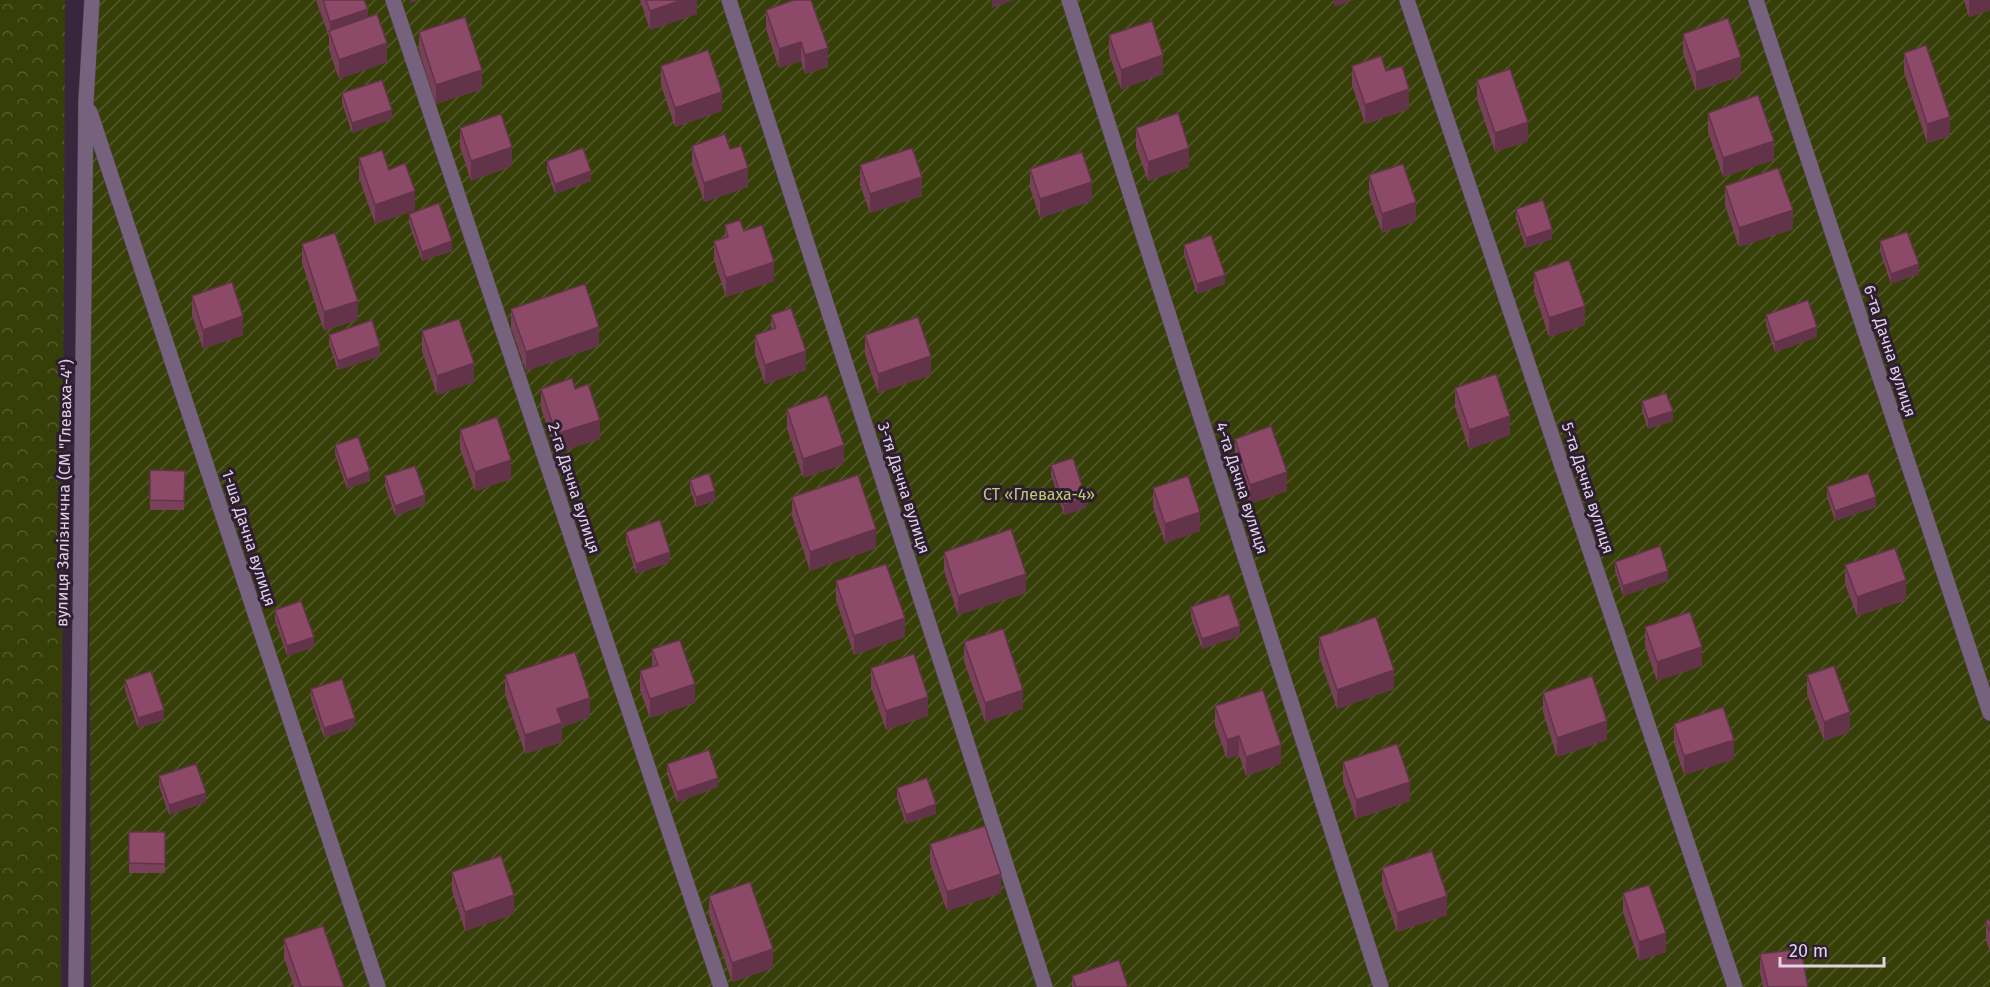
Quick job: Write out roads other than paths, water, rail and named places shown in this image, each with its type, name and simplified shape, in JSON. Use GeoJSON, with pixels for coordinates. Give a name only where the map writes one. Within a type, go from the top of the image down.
{"type":"FeatureCollection","features":[{"type":"Feature","properties":{"kind":"street","name":"вулиця Залізнична (СМ \"Глеваха-4\")"},"geometry":{"type":"LineString","coordinates":[[76,987],[86,101],[92,0]]}},
{"type":"Feature","properties":{"kind":"street","name":"2-га Дачна вулиця"},"geometry":{"type":"LineString","coordinates":[[393,0],[721,987]]}},
{"type":"Feature","properties":{"kind":"street","name":"3-тя Дачна вулиця"},"geometry":{"type":"LineString","coordinates":[[729,0],[1045,987]]}},
{"type":"Feature","properties":{"kind":"street","name":"4-та Дачна вулиця"},"geometry":{"type":"LineString","coordinates":[[1069,0],[1381,987]]}},
{"type":"Feature","properties":{"kind":"street","name":"5-та Дачна вулиця"},"geometry":{"type":"LineString","coordinates":[[1407,0],[1734,987]]}},
{"type":"Feature","properties":{"kind":"street","name":"6-та Дачна вулиця"},"geometry":{"type":"LineString","coordinates":[[1756,0],[1990,713]]}},
{"type":"Feature","properties":{"kind":"street","name":"1-ша Дачна вулиця"},"geometry":{"type":"LineString","coordinates":[[86,101],[378,987]]}},
{"type":"Feature","properties":{"kind":"park label","name":"СТ «Глеваха-4»"},"geometry":{"type":"Point","coordinates":[1039,494]}}]}
